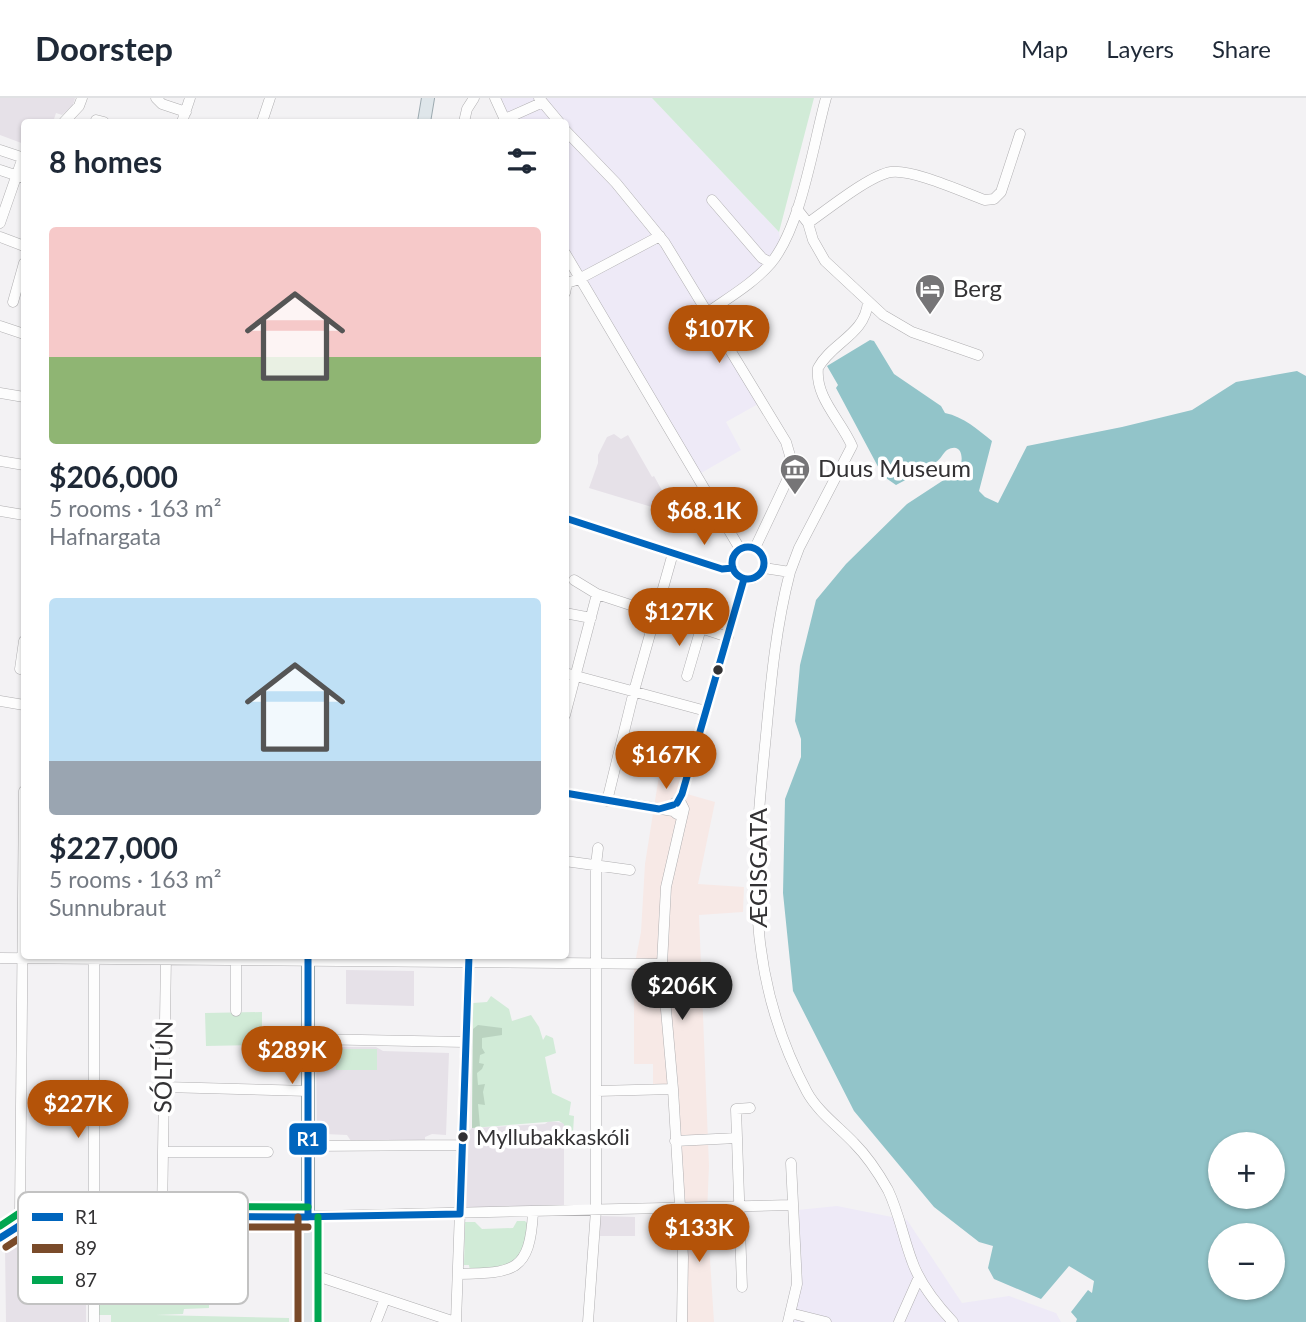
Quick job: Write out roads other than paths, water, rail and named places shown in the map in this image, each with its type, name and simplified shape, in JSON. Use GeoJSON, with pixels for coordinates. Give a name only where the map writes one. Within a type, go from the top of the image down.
{"type":"FeatureCollection","features":[{"type":"Feature","properties":{"kind":"main road"},"geometry":{"type":"LineString","coordinates":[[424,119],[428,98]]}},
{"type":"Feature","properties":{"kind":"main road"},"geometry":{"type":"LineString","coordinates":[[308,959],[309,1322]]}},
{"type":"Feature","properties":{"kind":"street"},"geometry":{"type":"LineString","coordinates":[[67,119],[79,106],[82,98]]}},
{"type":"Feature","properties":{"kind":"street"},"geometry":{"type":"LineString","coordinates":[[156,98],[162,104],[186,112]]}},
{"type":"Feature","properties":{"kind":"street"},"geometry":{"type":"LineString","coordinates":[[183,119],[190,98]]}},
{"type":"Feature","properties":{"kind":"street"},"geometry":{"type":"LineString","coordinates":[[263,119],[270,98]]}},
{"type":"Feature","properties":{"kind":"street"},"geometry":{"type":"LineString","coordinates":[[465,119],[474,98]]}},
{"type":"Feature","properties":{"kind":"street"},"geometry":{"type":"LineString","coordinates":[[495,98],[505,119]]}},
{"type":"Feature","properties":{"kind":"street"},"geometry":{"type":"LineString","coordinates":[[707,313],[755,279],[771,263],[788,236],[826,98]]}},
{"type":"Feature","properties":{"kind":"street"},"geometry":{"type":"LineString","coordinates":[[509,119],[540,101],[556,119]]}},
{"type":"Feature","properties":{"kind":"street"},"geometry":{"type":"LineString","coordinates":[[569,134],[616,183],[660,236],[786,442],[790,454],[790,474],[755,548]]}},
{"type":"Feature","properties":{"kind":"street"},"geometry":{"type":"LineString","coordinates":[[808,223],[876,177],[894,172],[910,173],[985,200],[994,199],[1001,192],[1020,134]]}},
{"type":"Feature","properties":{"kind":"street"},"geometry":{"type":"LineString","coordinates":[[0,150],[21,156]]}},
{"type":"Feature","properties":{"kind":"street"},"geometry":{"type":"LineString","coordinates":[[0,170],[21,177],[0,223]]}},
{"type":"Feature","properties":{"kind":"street"},"geometry":{"type":"LineString","coordinates":[[712,200],[762,258],[771,263]]}},
{"type":"Feature","properties":{"kind":"street"},"geometry":{"type":"LineString","coordinates":[[797,209],[808,223],[820,254],[890,321],[978,355]]}},
{"type":"Feature","properties":{"kind":"street"},"geometry":{"type":"LineString","coordinates":[[569,282],[660,236]]}},
{"type":"Feature","properties":{"kind":"street"},"geometry":{"type":"LineString","coordinates":[[0,237],[21,245]]}},
{"type":"Feature","properties":{"kind":"street"},"geometry":{"type":"LineString","coordinates":[[569,260],[740,550]]}},
{"type":"Feature","properties":{"kind":"street"},"geometry":{"type":"LineString","coordinates":[[13,302],[21,274]]}},
{"type":"Feature","properties":{"kind":"street","name":"ÆGISGATA"},"geometry":{"type":"LineString","coordinates":[[868,302],[861,324],[818,368],[824,400],[852,446],[799,548],[778,617],[761,782],[755,873],[757,924],[772,1006],[783,1038],[809,1095],[855,1143],[882,1181],[897,1213],[919,1277],[953,1322]]}},
{"type":"Feature","properties":{"kind":"street"},"geometry":{"type":"LineString","coordinates":[[0,326],[21,333]]}},
{"type":"Feature","properties":{"kind":"street"},"geometry":{"type":"LineString","coordinates":[[0,393],[21,396]]}},
{"type":"Feature","properties":{"kind":"street"},"geometry":{"type":"LineString","coordinates":[[0,460],[21,464]]}},
{"type":"Feature","properties":{"kind":"street"},"geometry":{"type":"LineString","coordinates":[[0,511],[21,514]]}},
{"type":"Feature","properties":{"kind":"street"},"geometry":{"type":"LineString","coordinates":[[569,519],[722,569],[733,568]]}},
{"type":"Feature","properties":{"kind":"street"},"geometry":{"type":"LineString","coordinates":[[755,548],[764,558],[764,568],[755,578],[744,579],[737,575],[733,568],[733,556],[740,550],[755,548]]}},
{"type":"Feature","properties":{"kind":"street"},"geometry":{"type":"LineString","coordinates":[[607,801],[634,691],[673,553]]}},
{"type":"Feature","properties":{"kind":"street"},"geometry":{"type":"LineString","coordinates":[[764,568],[790,572]]}},
{"type":"Feature","properties":{"kind":"street"},"geometry":{"type":"LineString","coordinates":[[682,1322],[683,1257],[673,1088],[662,964],[666,887],[677,834],[678,806],[744,579]]}},
{"type":"Feature","properties":{"kind":"street"},"geometry":{"type":"LineString","coordinates":[[574,580],[597,594],[728,637]]}},
{"type":"Feature","properties":{"kind":"street"},"geometry":{"type":"LineString","coordinates":[[597,594],[571,674],[706,711]]}},
{"type":"Feature","properties":{"kind":"street"},"geometry":{"type":"LineString","coordinates":[[569,614],[591,618]]}},
{"type":"Feature","properties":{"kind":"street"},"geometry":{"type":"LineString","coordinates":[[687,676],[701,628]]}},
{"type":"Feature","properties":{"kind":"street"},"geometry":{"type":"LineString","coordinates":[[20,669],[21,662]]}},
{"type":"Feature","properties":{"kind":"street"},"geometry":{"type":"LineString","coordinates":[[0,701],[21,704]]}},
{"type":"Feature","properties":{"kind":"street"},"geometry":{"type":"LineString","coordinates":[[569,794],[659,809],[678,806]]}},
{"type":"Feature","properties":{"kind":"street"},"geometry":{"type":"LineString","coordinates":[[588,1322],[596,1210],[598,848]]}},
{"type":"Feature","properties":{"kind":"street"},"geometry":{"type":"LineString","coordinates":[[569,862],[631,870]]}},
{"type":"Feature","properties":{"kind":"street"},"geometry":{"type":"LineString","coordinates":[[0,958],[21,958]]}},
{"type":"Feature","properties":{"kind":"street"},"geometry":{"type":"LineString","coordinates":[[20,1192],[22,959]]}},
{"type":"Feature","properties":{"kind":"street"},"geometry":{"type":"LineString","coordinates":[[93,1192],[94,959]]}},
{"type":"Feature","properties":{"kind":"street","name":"SÓLTÚN"},"geometry":{"type":"LineString","coordinates":[[162,1192],[166,959]]}},
{"type":"Feature","properties":{"kind":"street"},"geometry":{"type":"LineString","coordinates":[[236,959],[236,1012]]}},
{"type":"Feature","properties":{"kind":"street"},"geometry":{"type":"LineString","coordinates":[[308,1275],[456,1322],[469,959],[560,959],[597,963],[662,964]]}},
{"type":"Feature","properties":{"kind":"street"},"geometry":{"type":"LineString","coordinates":[[309,1039],[466,1042]]}},
{"type":"Feature","properties":{"kind":"street"},"geometry":{"type":"LineString","coordinates":[[164,1087],[309,1091]]}},
{"type":"Feature","properties":{"kind":"street"},"geometry":{"type":"LineString","coordinates":[[597,1091],[673,1088]]}},
{"type":"Feature","properties":{"kind":"street"},"geometry":{"type":"LineString","coordinates":[[742,1287],[736,1109],[750,1108]]}},
{"type":"Feature","properties":{"kind":"street"},"geometry":{"type":"LineString","coordinates":[[675,1140],[737,1138]]}},
{"type":"Feature","properties":{"kind":"street"},"geometry":{"type":"LineString","coordinates":[[308,1146],[461,1145]]}},
{"type":"Feature","properties":{"kind":"street"},"geometry":{"type":"LineString","coordinates":[[163,1152],[268,1152]]}},
{"type":"Feature","properties":{"kind":"street"},"geometry":{"type":"LineString","coordinates":[[790,1163],[797,1284],[789,1317],[826,1322]]}},
{"type":"Feature","properties":{"kind":"street"},"geometry":{"type":"LineString","coordinates":[[248,1217],[791,1205]]}},
{"type":"Feature","properties":{"kind":"street"},"geometry":{"type":"LineString","coordinates":[[459,1274],[498,1273],[519,1263],[530,1245],[533,1212]]}},
{"type":"Feature","properties":{"kind":"street"},"geometry":{"type":"LineString","coordinates":[[0,1238],[18,1227]]}},
{"type":"Feature","properties":{"kind":"street"},"geometry":{"type":"LineString","coordinates":[[899,1322],[919,1277]]}},
{"type":"Feature","properties":{"kind":"street"},"geometry":{"type":"LineString","coordinates":[[376,1322],[385,1299]]}},
{"type":"Feature","properties":{"kind":"street"},"geometry":{"type":"LineString","coordinates":[[94,1304],[94,1322]]}},
{"type":"Feature","properties":{"kind":"water"},"geometry":{"type":"Polygon","coordinates":[[[870,340],[874,341],[894,374],[941,406],[945,413],[964,420],[992,441],[979,491],[998,503],[1027,446],[1192,410],[1236,382],[1297,371],[1306,376],[1306,1322],[1076,1322],[1077,1319],[1071,1312],[1088,1290],[1092,1293],[1094,1281],[1069,1266],[1041,1299],[994,1279],[988,1268],[993,1246],[979,1242],[934,1207],[854,1111],[793,991],[783,893],[785,799],[801,757],[801,739],[795,721],[800,665],[816,600],[846,564],[907,504],[959,470],[961,462],[961,453],[952,448],[938,461],[896,485],[883,476],[836,388],[838,385],[827,366],[870,340]]]}},
{"type":"Feature","properties":{"kind":"place","name":"Berg"},"geometry":{"type":"Point","coordinates":[930,316]}},
{"type":"Feature","properties":{"kind":"place","name":"Duus Museum"},"geometry":{"type":"Point","coordinates":[795,496]}},
{"type":"Feature","properties":{"kind":"place","name":"Myllubakkaskóli"},"geometry":{"type":"Point","coordinates":[463,1137]}}]}
